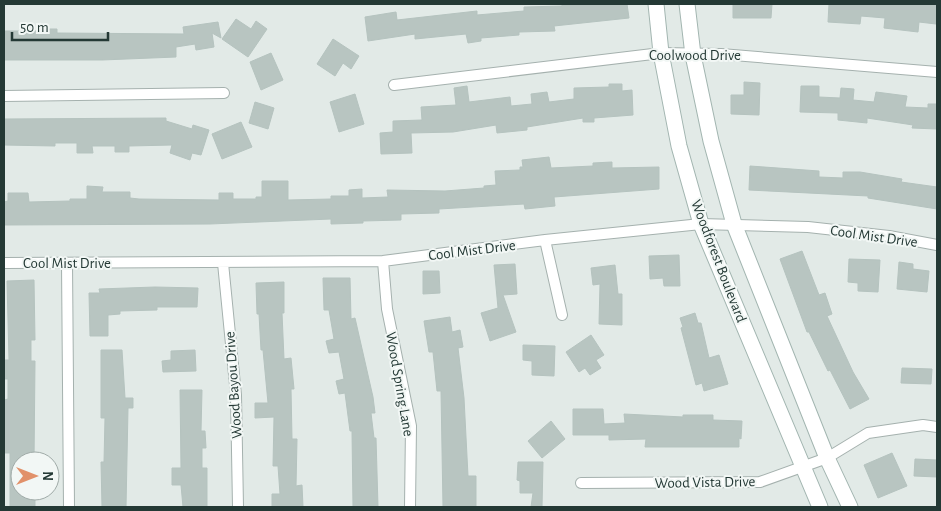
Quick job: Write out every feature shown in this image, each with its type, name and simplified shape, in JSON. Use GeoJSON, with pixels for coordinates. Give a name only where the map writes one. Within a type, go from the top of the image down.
{"type":"FeatureCollection","features":[{"type":"Feature","properties":{"kind":"street","name":"Woodforest Boulevard"},"geometry":{"type":"LineString","coordinates":[[656,4],[661,53],[679,146],[701,224],[820,507]]}},
{"type":"Feature","properties":{"kind":"street","name":"Woodforest Boulevard"},"geometry":{"type":"LineString","coordinates":[[687,4],[693,54],[710,141],[734,224],[827,458],[850,507]]}},
{"type":"Feature","properties":{"kind":"street","name":"Coolwood Drive"},"geometry":{"type":"LineString","coordinates":[[394,85],[661,53],[721,54],[937,72]]}},
{"type":"Feature","properties":{"kind":"street"},"geometry":{"type":"LineString","coordinates":[[4,96],[224,93]]}},
{"type":"Feature","properties":{"kind":"street","name":"Cool Mist Drive"},"geometry":{"type":"LineString","coordinates":[[4,263],[383,261],[545,240],[701,224],[808,227],[889,236],[937,245]]}},
{"type":"Feature","properties":{"kind":"street"},"geometry":{"type":"LineString","coordinates":[[545,240],[562,315]]}},
{"type":"Feature","properties":{"kind":"street","name":"Wood Spring Lane"},"geometry":{"type":"LineString","coordinates":[[383,261],[386,308],[410,426],[410,507]]}},
{"type":"Feature","properties":{"kind":"street"},"geometry":{"type":"LineString","coordinates":[[67,263],[69,507]]}},
{"type":"Feature","properties":{"kind":"street","name":"Wood Bayou Drive"},"geometry":{"type":"LineString","coordinates":[[223,263],[236,394],[238,507]]}},
{"type":"Feature","properties":{"kind":"street","name":"Wood Vista Drive"},"geometry":{"type":"LineString","coordinates":[[581,483],[760,482],[827,458],[868,433],[923,425],[937,427]]}},
{"type":"Feature","properties":{"kind":"building"},"geometry":{"type":"Polygon","coordinates":[[[562,4],[627,4],[629,18],[554,26],[555,31],[519,32],[519,35],[481,38],[481,41],[468,43],[466,34],[415,39],[415,34],[368,41],[365,17],[396,12],[397,20],[477,11],[477,15],[524,11],[524,7],[562,6],[562,4]]]}},
{"type":"Feature","properties":{"kind":"building"},"geometry":{"type":"Polygon","coordinates":[[[733,4],[772,4],[771,18],[733,18],[733,4]]]}},
{"type":"Feature","properties":{"kind":"building"},"geometry":{"type":"Polygon","coordinates":[[[829,4],[937,4],[936,24],[919,22],[918,32],[884,28],[885,18],[861,16],[860,24],[828,22],[829,4]]]}},
{"type":"Feature","properties":{"kind":"building"},"geometry":{"type":"Polygon","coordinates":[[[236,19],[251,29],[256,21],[267,29],[248,57],[222,39],[236,19]]]}},
{"type":"Feature","properties":{"kind":"building"},"geometry":{"type":"Polygon","coordinates":[[[218,22],[221,38],[212,33],[214,47],[196,50],[195,44],[176,47],[176,57],[102,60],[4,60],[5,31],[57,29],[57,33],[184,34],[183,27],[218,22]]]}},
{"type":"Feature","properties":{"kind":"building"},"geometry":{"type":"Polygon","coordinates":[[[333,39],[359,56],[351,69],[343,63],[335,76],[317,64],[333,39]]]}},
{"type":"Feature","properties":{"kind":"building"},"geometry":{"type":"Polygon","coordinates":[[[271,53],[283,80],[261,90],[250,62],[271,53]]]}},
{"type":"Feature","properties":{"kind":"building"},"geometry":{"type":"Polygon","coordinates":[[[744,82],[760,83],[759,115],[731,114],[731,95],[744,95],[744,82]]]}},
{"type":"Feature","properties":{"kind":"building"},"geometry":{"type":"Polygon","coordinates":[[[609,84],[622,84],[622,91],[632,90],[633,115],[594,118],[594,122],[583,122],[583,118],[527,127],[527,130],[497,133],[496,125],[453,132],[411,133],[412,153],[381,154],[380,133],[393,132],[393,121],[422,120],[421,107],[456,105],[454,88],[467,86],[469,102],[510,97],[511,106],[532,104],[531,94],[547,92],[549,102],[574,99],[574,88],[609,87],[609,84]]]}},
{"type":"Feature","properties":{"kind":"building"},"geometry":{"type":"Polygon","coordinates":[[[801,86],[819,86],[819,97],[840,98],[841,88],[854,89],[853,100],[874,102],[876,92],[907,96],[905,107],[928,108],[928,104],[937,104],[937,129],[912,128],[913,125],[867,118],[867,123],[838,120],[838,113],[800,112],[801,86]]]}},
{"type":"Feature","properties":{"kind":"building"},"geometry":{"type":"Polygon","coordinates":[[[355,94],[364,124],[339,132],[330,102],[355,94]]]}},
{"type":"Feature","properties":{"kind":"building"},"geometry":{"type":"Polygon","coordinates":[[[255,102],[274,108],[268,129],[249,123],[255,102]]]}},
{"type":"Feature","properties":{"kind":"building"},"geometry":{"type":"Polygon","coordinates":[[[166,118],[166,121],[192,129],[193,125],[209,130],[201,155],[192,153],[190,160],[170,153],[172,145],[129,146],[129,152],[115,152],[115,146],[92,146],[93,153],[77,153],[77,143],[55,143],[55,146],[4,145],[4,119],[166,118]]]}},
{"type":"Feature","properties":{"kind":"building"},"geometry":{"type":"Polygon","coordinates":[[[241,122],[252,147],[222,159],[212,134],[241,122]]]}},
{"type":"Feature","properties":{"kind":"building"},"geometry":{"type":"Polygon","coordinates":[[[549,157],[551,168],[593,166],[593,163],[612,162],[612,168],[659,167],[659,189],[554,197],[555,206],[525,209],[524,204],[439,209],[439,213],[401,214],[401,220],[363,221],[363,223],[331,224],[331,219],[210,224],[4,225],[4,202],[8,201],[8,193],[28,193],[29,202],[70,201],[70,199],[87,199],[87,186],[103,187],[102,192],[130,192],[130,198],[139,199],[219,200],[219,193],[233,193],[233,199],[256,199],[256,197],[262,197],[262,181],[288,181],[288,200],[331,199],[331,196],[349,196],[349,190],[362,189],[362,198],[388,197],[387,190],[445,191],[484,188],[484,186],[496,185],[495,171],[520,170],[520,167],[523,167],[522,160],[549,157]]]}},
{"type":"Feature","properties":{"kind":"building"},"geometry":{"type":"Polygon","coordinates":[[[750,166],[819,171],[819,177],[843,178],[843,172],[860,172],[902,179],[901,182],[937,187],[937,209],[868,198],[868,196],[749,190],[750,166]]]}},
{"type":"Feature","properties":{"kind":"building"},"geometry":{"type":"Polygon","coordinates":[[[802,251],[819,295],[825,293],[832,314],[827,316],[853,372],[869,399],[850,409],[830,370],[828,371],[809,332],[807,332],[780,259],[802,251]]]}},
{"type":"Feature","properties":{"kind":"building"},"geometry":{"type":"Polygon","coordinates":[[[679,255],[680,286],[664,286],[663,278],[650,279],[649,256],[679,255]]]}},
{"type":"Feature","properties":{"kind":"building"},"geometry":{"type":"Polygon","coordinates":[[[849,259],[880,260],[878,292],[858,291],[858,283],[848,282],[849,259]]]}},
{"type":"Feature","properties":{"kind":"building"},"geometry":{"type":"Polygon","coordinates":[[[899,262],[913,264],[913,269],[929,271],[927,292],[897,289],[899,262]]]}},
{"type":"Feature","properties":{"kind":"building"},"geometry":{"type":"Polygon","coordinates":[[[515,264],[517,294],[503,295],[516,332],[490,341],[481,313],[498,308],[494,265],[515,264]]]}},
{"type":"Feature","properties":{"kind":"building"},"geometry":{"type":"Polygon","coordinates":[[[615,265],[618,294],[622,294],[622,325],[599,324],[600,284],[593,285],[591,268],[615,265]]]}},
{"type":"Feature","properties":{"kind":"building"},"geometry":{"type":"Polygon","coordinates":[[[423,271],[439,271],[440,293],[423,294],[423,271]]]}},
{"type":"Feature","properties":{"kind":"building"},"geometry":{"type":"Polygon","coordinates":[[[323,278],[350,278],[351,319],[355,318],[375,413],[371,413],[374,438],[376,438],[378,507],[353,507],[352,431],[350,431],[345,393],[339,394],[336,381],[344,379],[339,352],[329,353],[326,341],[334,339],[329,310],[324,310],[323,278]]]}},
{"type":"Feature","properties":{"kind":"building"},"geometry":{"type":"Polygon","coordinates":[[[34,280],[35,340],[31,340],[31,361],[35,361],[34,451],[10,451],[10,453],[4,453],[4,400],[8,399],[8,379],[4,379],[4,360],[9,360],[7,281],[34,280]]]}},
{"type":"Feature","properties":{"kind":"building"},"geometry":{"type":"Polygon","coordinates":[[[284,282],[284,313],[282,313],[284,359],[291,358],[294,389],[291,389],[292,439],[297,439],[296,486],[302,485],[303,507],[272,507],[272,494],[280,494],[278,466],[273,466],[274,417],[255,418],[255,403],[268,403],[263,350],[261,350],[259,314],[257,314],[256,283],[284,282]]]}},
{"type":"Feature","properties":{"kind":"building"},"geometry":{"type":"Polygon","coordinates":[[[198,288],[197,307],[157,307],[157,310],[120,311],[120,314],[108,315],[108,336],[90,336],[89,293],[100,293],[99,289],[198,288]]]}},
{"type":"Feature","properties":{"kind":"building"},"geometry":{"type":"Polygon","coordinates":[[[695,313],[698,323],[701,323],[709,358],[719,355],[728,384],[704,391],[702,383],[696,385],[681,328],[683,327],[680,318],[695,313]]]}},
{"type":"Feature","properties":{"kind":"building"},"geometry":{"type":"Polygon","coordinates":[[[450,317],[452,332],[460,330],[463,347],[458,348],[464,398],[468,476],[476,476],[476,507],[443,507],[441,391],[437,391],[433,352],[429,352],[424,321],[450,317]]]}},
{"type":"Feature","properties":{"kind":"building"},"geometry":{"type":"Polygon","coordinates":[[[591,335],[604,355],[596,360],[601,368],[590,375],[585,368],[579,372],[566,352],[591,335]]]}},
{"type":"Feature","properties":{"kind":"building"},"geometry":{"type":"Polygon","coordinates":[[[523,345],[555,346],[554,376],[532,375],[532,361],[523,360],[523,345]]]}},
{"type":"Feature","properties":{"kind":"building"},"geometry":{"type":"Polygon","coordinates":[[[101,350],[122,350],[125,398],[133,398],[133,408],[128,408],[126,507],[102,507],[101,462],[104,462],[105,418],[101,418],[101,350]]]}},
{"type":"Feature","properties":{"kind":"building"},"geometry":{"type":"Polygon","coordinates":[[[195,350],[196,371],[163,372],[162,361],[171,360],[171,351],[195,350]]]}},
{"type":"Feature","properties":{"kind":"building"},"geometry":{"type":"Polygon","coordinates":[[[902,368],[932,369],[931,384],[901,383],[902,368]]]}},
{"type":"Feature","properties":{"kind":"building"},"geometry":{"type":"Polygon","coordinates":[[[180,390],[202,390],[201,431],[205,431],[206,448],[202,448],[202,468],[207,468],[207,507],[183,507],[181,485],[172,485],[172,468],[181,468],[180,390]]]}},
{"type":"Feature","properties":{"kind":"building"},"geometry":{"type":"Polygon","coordinates":[[[573,409],[603,409],[604,424],[625,423],[624,414],[683,417],[683,415],[713,415],[713,420],[742,421],[741,439],[739,438],[739,447],[645,447],[646,439],[609,440],[609,435],[573,435],[573,409]]]}},
{"type":"Feature","properties":{"kind":"building"},"geometry":{"type":"Polygon","coordinates":[[[551,421],[565,439],[542,458],[528,441],[551,421]]]}},
{"type":"Feature","properties":{"kind":"building"},"geometry":{"type":"Polygon","coordinates":[[[892,453],[907,486],[878,498],[864,465],[892,453]]]}},
{"type":"Feature","properties":{"kind":"building"},"geometry":{"type":"Polygon","coordinates":[[[915,459],[937,460],[937,477],[914,476],[915,459]]]}},
{"type":"Feature","properties":{"kind":"building"},"geometry":{"type":"Polygon","coordinates":[[[518,462],[543,462],[542,507],[531,507],[533,493],[520,493],[520,481],[517,480],[518,462]]]}},
{"type":"Feature","properties":{"kind":"building"},"geometry":{"type":"Polygon","coordinates":[[[10,501],[35,501],[35,506],[10,506],[10,501]]]}}]}
